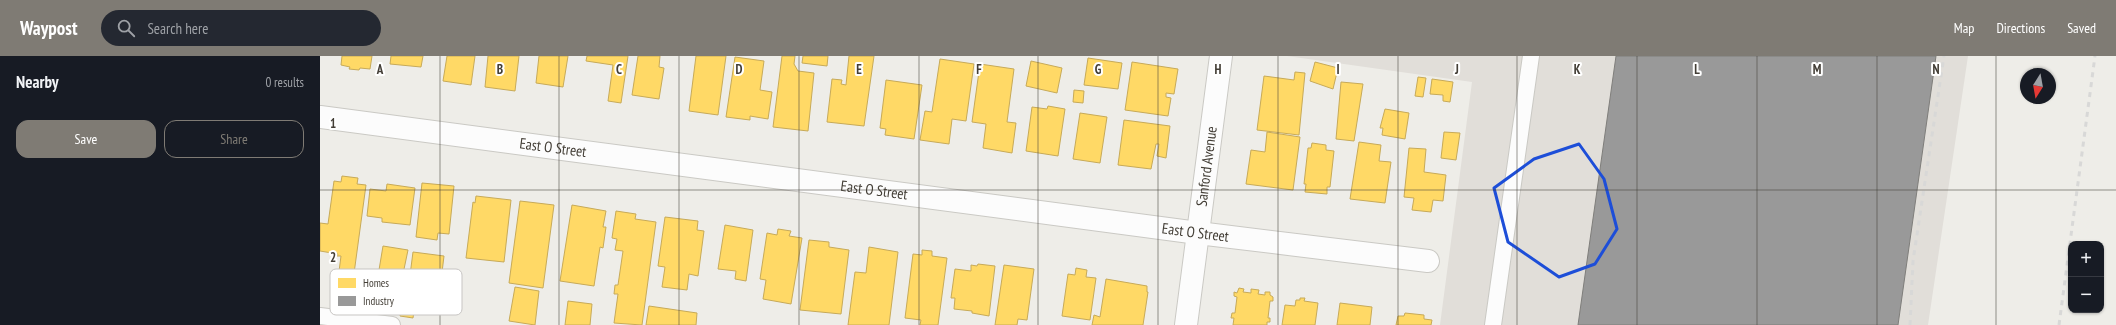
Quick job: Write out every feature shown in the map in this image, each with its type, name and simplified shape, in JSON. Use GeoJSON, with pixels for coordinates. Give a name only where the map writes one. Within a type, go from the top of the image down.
{"type":"FeatureCollection","features":[{"type":"Feature","properties":{"kind":"street","name":"Sanford Avenue"},"geometry":{"type":"LineString","coordinates":[[1186,325],[1221,56]]}},
{"type":"Feature","properties":{"kind":"street","name":"East O Street"},"geometry":{"type":"LineString","coordinates":[[320,116],[1198,233],[1428,261]]}},
{"type":"Feature","properties":{"kind":"lane"},"geometry":{"type":"LineString","coordinates":[[1493,325],[1531,56]]}},
{"type":"Feature","properties":{"kind":"lane"},"geometry":{"type":"LineString","coordinates":[[320,316],[392,325]]}},
{"type":"Feature","properties":{"kind":"highlighted area"},"geometry":{"type":"Polygon","coordinates":[[[1579,144],[1604,179],[1617,229],[1595,264],[1559,277],[1508,242],[1494,188],[1534,159],[1579,144]]]}},
{"type":"Feature","properties":{"kind":"shaded area"},"geometry":{"type":"Polygon","coordinates":[[[1287,56],[1968,56],[1928,325],[1440,325],[1472,82],[1287,56]]]}},
{"type":"Feature","properties":{"kind":"building: Homes"},"geometry":{"type":"Polygon","coordinates":[[[342,56],[372,56],[370,69],[349,69],[350,67],[341,65],[342,56]]]}},
{"type":"Feature","properties":{"kind":"building: Homes"},"geometry":{"type":"Polygon","coordinates":[[[391,56],[423,56],[421,67],[390,64],[391,56]]]}},
{"type":"Feature","properties":{"kind":"building: Homes"},"geometry":{"type":"Polygon","coordinates":[[[447,56],[475,56],[471,85],[443,81],[447,56]]]}},
{"type":"Feature","properties":{"kind":"building: Homes"},"geometry":{"type":"Polygon","coordinates":[[[488,56],[519,56],[515,91],[485,87],[488,56]]]}},
{"type":"Feature","properties":{"kind":"building: Homes"},"geometry":{"type":"Polygon","coordinates":[[[539,56],[568,56],[563,87],[536,83],[539,56]]]}},
{"type":"Feature","properties":{"kind":"building: Homes"},"geometry":{"type":"Polygon","coordinates":[[[587,56],[628,56],[621,103],[608,101],[613,65],[586,61],[587,56]]]}},
{"type":"Feature","properties":{"kind":"building: Homes"},"geometry":{"type":"Polygon","coordinates":[[[638,56],[660,56],[659,67],[664,68],[659,99],[632,95],[638,56]]]}},
{"type":"Feature","properties":{"kind":"building: Homes"},"geometry":{"type":"Polygon","coordinates":[[[696,56],[726,56],[718,115],[689,111],[696,56]]]}},
{"type":"Feature","properties":{"kind":"building: Homes"},"geometry":{"type":"Polygon","coordinates":[[[782,56],[795,56],[794,64],[798,71],[814,73],[808,131],[773,127],[782,56]]]}},
{"type":"Feature","properties":{"kind":"building: Homes"},"geometry":{"type":"Polygon","coordinates":[[[803,56],[828,56],[827,66],[802,63],[803,56]]]}},
{"type":"Feature","properties":{"kind":"building: Homes"},"geometry":{"type":"Polygon","coordinates":[[[849,56],[874,56],[864,126],[827,122],[832,79],[842,80],[841,84],[846,85],[849,56]]]}},
{"type":"Feature","properties":{"kind":"building: Homes"},"geometry":{"type":"Polygon","coordinates":[[[735,57],[764,61],[760,90],[772,92],[768,119],[750,116],[750,120],[726,117],[735,57]]]}},
{"type":"Feature","properties":{"kind":"building: Homes"},"geometry":{"type":"Polygon","coordinates":[[[1088,58],[1122,63],[1118,89],[1084,85],[1088,58]]]}},
{"type":"Feature","properties":{"kind":"building: Homes"},"geometry":{"type":"Polygon","coordinates":[[[940,59],[974,64],[966,121],[952,119],[949,144],[920,140],[925,111],[932,112],[940,59]]]}},
{"type":"Feature","properties":{"kind":"building: Homes"},"geometry":{"type":"Polygon","coordinates":[[[1031,61],[1062,68],[1057,93],[1026,86],[1031,61]]]}},
{"type":"Feature","properties":{"kind":"building: Homes"},"geometry":{"type":"Polygon","coordinates":[[[1132,62],[1178,69],[1174,94],[1166,93],[1166,97],[1171,98],[1168,116],[1125,110],[1132,62]]]}},
{"type":"Feature","properties":{"kind":"building: Homes"},"geometry":{"type":"Polygon","coordinates":[[[1315,62],[1338,68],[1333,89],[1310,81],[1315,62]]]}},
{"type":"Feature","properties":{"kind":"building: Homes"},"geometry":{"type":"Polygon","coordinates":[[[980,64],[1014,69],[1007,122],[1016,123],[1012,153],[983,148],[986,124],[972,122],[980,64]]]}},
{"type":"Feature","properties":{"kind":"building: Homes"},"geometry":{"type":"Polygon","coordinates":[[[1295,72],[1305,73],[1299,135],[1257,130],[1264,76],[1294,80],[1295,72]]]}},
{"type":"Feature","properties":{"kind":"building: Homes"},"geometry":{"type":"Polygon","coordinates":[[[1418,77],[1426,78],[1423,97],[1415,96],[1418,77]]]}},
{"type":"Feature","properties":{"kind":"building: Homes"},"geometry":{"type":"Polygon","coordinates":[[[1432,79],[1453,82],[1450,102],[1443,101],[1443,95],[1430,94],[1432,79]]]}},
{"type":"Feature","properties":{"kind":"building: Homes"},"geometry":{"type":"Polygon","coordinates":[[[886,80],[922,85],[914,139],[885,135],[886,129],[880,128],[886,80]]]}},
{"type":"Feature","properties":{"kind":"building: Homes"},"geometry":{"type":"Polygon","coordinates":[[[1341,82],[1363,84],[1354,141],[1336,139],[1341,82]]]}},
{"type":"Feature","properties":{"kind":"building: Homes"},"geometry":{"type":"Polygon","coordinates":[[[1074,90],[1084,91],[1083,103],[1073,102],[1074,90]]]}},
{"type":"Feature","properties":{"kind":"building: Homes"},"geometry":{"type":"Polygon","coordinates":[[[1048,106],[1065,109],[1058,156],[1026,151],[1032,107],[1047,109],[1048,106]]]}},
{"type":"Feature","properties":{"kind":"building: Homes"},"geometry":{"type":"Polygon","coordinates":[[[1385,109],[1409,113],[1405,139],[1382,135],[1383,128],[1380,128],[1385,109]]]}},
{"type":"Feature","properties":{"kind":"building: Homes"},"geometry":{"type":"Polygon","coordinates":[[[1080,113],[1107,117],[1100,163],[1073,159],[1080,113]]]}},
{"type":"Feature","properties":{"kind":"building: Homes"},"geometry":{"type":"Polygon","coordinates":[[[1124,120],[1170,126],[1166,158],[1157,156],[1159,144],[1156,144],[1151,169],[1118,165],[1124,120]]]}},
{"type":"Feature","properties":{"kind":"building: Homes"},"geometry":{"type":"Polygon","coordinates":[[[1267,132],[1300,137],[1293,190],[1246,184],[1251,150],[1265,152],[1267,132]]]}},
{"type":"Feature","properties":{"kind":"building: Homes"},"geometry":{"type":"Polygon","coordinates":[[[1444,132],[1460,133],[1456,160],[1441,158],[1444,132]]]}},
{"type":"Feature","properties":{"kind":"building: Homes"},"geometry":{"type":"Polygon","coordinates":[[[1359,142],[1381,145],[1379,161],[1391,162],[1385,203],[1350,199],[1359,142]]]}},
{"type":"Feature","properties":{"kind":"building: Homes"},"geometry":{"type":"Polygon","coordinates":[[[1312,143],[1326,145],[1326,150],[1334,151],[1330,187],[1327,187],[1327,194],[1305,192],[1306,184],[1304,184],[1308,148],[1311,148],[1312,143]]]}},
{"type":"Feature","properties":{"kind":"building: Homes"},"geometry":{"type":"Polygon","coordinates":[[[1409,148],[1426,149],[1424,172],[1446,175],[1443,201],[1433,200],[1431,212],[1412,210],[1414,198],[1404,197],[1409,148]]]}},
{"type":"Feature","properties":{"kind":"building: Homes"},"geometry":{"type":"Polygon","coordinates":[[[342,176],[358,178],[357,184],[366,185],[355,269],[339,269],[341,256],[337,256],[338,254],[320,251],[320,223],[328,224],[334,181],[341,182],[342,176]]]}},
{"type":"Feature","properties":{"kind":"building: Homes"},"geometry":{"type":"Polygon","coordinates":[[[422,183],[454,186],[449,234],[438,233],[437,240],[416,237],[422,183]]]}},
{"type":"Feature","properties":{"kind":"building: Homes"},"geometry":{"type":"Polygon","coordinates":[[[387,184],[415,188],[410,225],[382,222],[382,218],[367,216],[370,189],[386,191],[387,184]]]}},
{"type":"Feature","properties":{"kind":"building: Homes"},"geometry":{"type":"Polygon","coordinates":[[[476,196],[511,200],[504,262],[466,258],[473,202],[475,203],[476,196]]]}},
{"type":"Feature","properties":{"kind":"building: Homes"},"geometry":{"type":"Polygon","coordinates":[[[520,201],[554,205],[543,288],[509,283],[520,201]]]}},
{"type":"Feature","properties":{"kind":"building: Homes"},"geometry":{"type":"Polygon","coordinates":[[[572,205],[606,211],[603,227],[606,227],[603,248],[600,247],[594,286],[560,281],[572,205]]]}},
{"type":"Feature","properties":{"kind":"building: Homes"},"geometry":{"type":"Polygon","coordinates":[[[616,211],[636,214],[635,219],[656,222],[642,325],[614,323],[618,294],[614,294],[615,285],[618,285],[623,251],[615,250],[617,239],[612,238],[616,211]]]}},
{"type":"Feature","properties":{"kind":"building: Homes"},"geometry":{"type":"Polygon","coordinates":[[[665,217],[698,221],[697,230],[704,231],[698,276],[689,274],[687,290],[662,287],[665,267],[658,266],[665,217]]]}},
{"type":"Feature","properties":{"kind":"building: Homes"},"geometry":{"type":"Polygon","coordinates":[[[725,225],[753,230],[746,281],[735,279],[736,271],[718,269],[725,225]]]}},
{"type":"Feature","properties":{"kind":"building: Homes"},"geometry":{"type":"Polygon","coordinates":[[[778,229],[791,231],[789,236],[802,238],[791,304],[763,299],[766,280],[760,279],[767,233],[777,235],[778,229]]]}},
{"type":"Feature","properties":{"kind":"building: Homes"},"geometry":{"type":"Polygon","coordinates":[[[809,240],[829,242],[829,247],[849,250],[841,314],[800,310],[809,240]]]}},
{"type":"Feature","properties":{"kind":"building: Homes"},"geometry":{"type":"Polygon","coordinates":[[[383,246],[408,250],[404,269],[379,269],[383,246]]]}},
{"type":"Feature","properties":{"kind":"building: Homes"},"geometry":{"type":"Polygon","coordinates":[[[869,247],[898,252],[889,325],[848,325],[855,272],[866,273],[869,247]]]}},
{"type":"Feature","properties":{"kind":"building: Homes"},"geometry":{"type":"Polygon","coordinates":[[[922,250],[932,251],[932,256],[947,258],[938,325],[920,325],[921,320],[905,318],[913,254],[922,255],[922,250]]]}},
{"type":"Feature","properties":{"kind":"building: Homes"},"geometry":{"type":"Polygon","coordinates":[[[413,252],[444,256],[442,269],[411,269],[413,252]]]}},
{"type":"Feature","properties":{"kind":"building: Homes"},"geometry":{"type":"Polygon","coordinates":[[[978,264],[995,266],[989,316],[972,313],[972,311],[954,309],[955,298],[951,298],[955,269],[971,271],[971,265],[977,266],[978,264]]]}},
{"type":"Feature","properties":{"kind":"building: Homes"},"geometry":{"type":"Polygon","coordinates":[[[1004,265],[1034,269],[1027,320],[1018,319],[1017,325],[995,325],[1004,265]]]}},
{"type":"Feature","properties":{"kind":"building: Homes"},"geometry":{"type":"Polygon","coordinates":[[[1076,268],[1087,270],[1086,277],[1096,278],[1090,320],[1062,316],[1068,274],[1075,275],[1076,268]]]}},
{"type":"Feature","properties":{"kind":"building: Homes"},"geometry":{"type":"Polygon","coordinates":[[[1106,279],[1147,286],[1148,292],[1143,325],[1092,325],[1094,315],[1100,317],[1106,279]]]}},
{"type":"Feature","properties":{"kind":"building: Homes"},"geometry":{"type":"Polygon","coordinates":[[[515,287],[539,291],[535,325],[509,321],[515,287]]]}},
{"type":"Feature","properties":{"kind":"building: Homes"},"geometry":{"type":"Polygon","coordinates":[[[1239,288],[1244,289],[1243,292],[1251,293],[1251,289],[1259,290],[1258,294],[1265,295],[1265,292],[1270,292],[1270,295],[1273,297],[1273,301],[1270,301],[1268,318],[1270,318],[1270,322],[1267,322],[1267,325],[1233,325],[1234,318],[1231,318],[1232,313],[1235,313],[1237,297],[1234,296],[1234,292],[1237,293],[1239,288]]]}},
{"type":"Feature","properties":{"kind":"building: Homes"},"geometry":{"type":"Polygon","coordinates":[[[1300,298],[1305,298],[1304,301],[1318,303],[1315,325],[1282,325],[1285,305],[1295,306],[1296,300],[1300,300],[1300,298]]]}},
{"type":"Feature","properties":{"kind":"building: Homes"},"geometry":{"type":"Polygon","coordinates":[[[568,301],[592,304],[590,325],[565,325],[568,301]]]}},
{"type":"Feature","properties":{"kind":"building: Homes"},"geometry":{"type":"Polygon","coordinates":[[[1340,303],[1372,307],[1370,325],[1337,325],[1340,303]]]}},
{"type":"Feature","properties":{"kind":"building: Homes"},"geometry":{"type":"Polygon","coordinates":[[[649,306],[697,313],[696,325],[646,325],[649,306]]]}},
{"type":"Feature","properties":{"kind":"building: Homes"},"geometry":{"type":"Polygon","coordinates":[[[1405,313],[1424,315],[1424,319],[1432,320],[1431,325],[1396,325],[1398,316],[1404,316],[1405,313]]]}},
{"type":"Feature","properties":{"kind":"building: Homes"},"geometry":{"type":"Polygon","coordinates":[[[400,315],[413,315],[413,318],[400,315]]]}},
{"type":"Feature","properties":{"kind":"building: Industry"},"geometry":{"type":"Polygon","coordinates":[[[1616,56],[1936,56],[1898,325],[1578,325],[1616,56]]]}},
{"type":"Feature","properties":{"kind":"railway"},"geometry":{"type":"LineString","coordinates":[[1910,325],[1913,261],[1944,56]]}},
{"type":"Feature","properties":{"kind":"railway"},"geometry":{"type":"LineString","coordinates":[[2059,325],[2095,56]]}}]}
